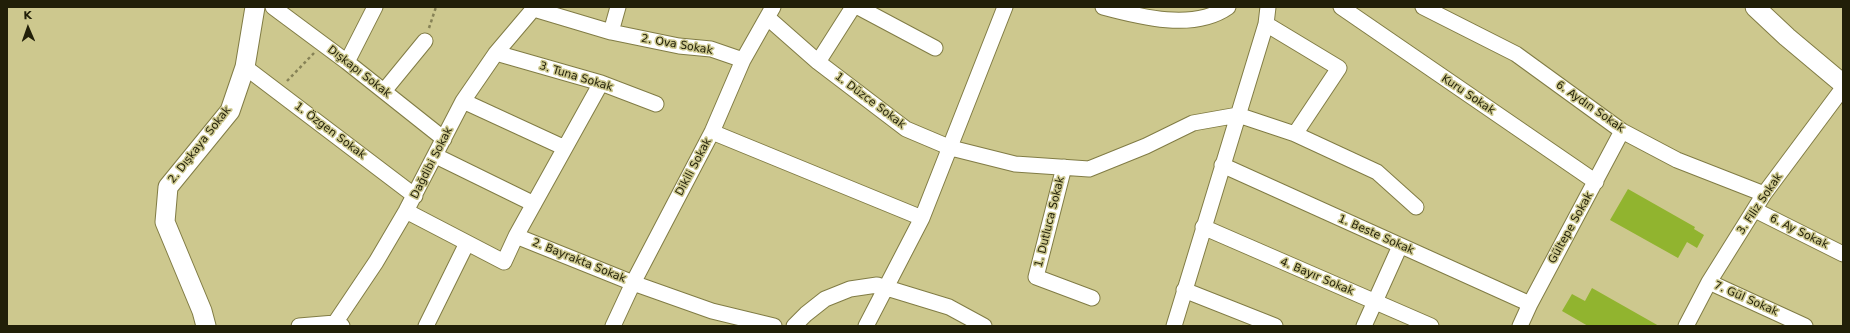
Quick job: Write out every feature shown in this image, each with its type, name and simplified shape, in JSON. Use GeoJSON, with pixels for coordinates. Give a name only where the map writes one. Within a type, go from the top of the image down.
{"type":"FeatureCollection","features":[{"type":"Feature","properties":{"kind":"street","name":"2. Dışkaya Sokak"},"geometry":{"type":"LineString","coordinates":[[206,326],[202,311],[164,222],[168,187],[230,111],[245,66],[255,7]]}},
{"type":"Feature","properties":{"kind":"street","name":"Dışkapı Sokak"},"geometry":{"type":"LineString","coordinates":[[273,7],[347,62],[444,139]]}},
{"type":"Feature","properties":{"kind":"street"},"geometry":{"type":"LineString","coordinates":[[347,62],[375,7]]}},
{"type":"Feature","properties":{"kind":"street"},"geometry":{"type":"LineString","coordinates":[[611,32],[618,7]]}},
{"type":"Feature","properties":{"kind":"street"},"geometry":{"type":"LineString","coordinates":[[818,62],[853,7]]}},
{"type":"Feature","properties":{"kind":"street"},"geometry":{"type":"LineString","coordinates":[[858,7],[935,48]]}},
{"type":"Feature","properties":{"kind":"street"},"geometry":{"type":"LineString","coordinates":[[866,326],[881,287],[922,218],[1005,7]]}},
{"type":"Feature","properties":{"kind":"street"},"geometry":{"type":"LineString","coordinates":[[1103,7],[1143,18],[1190,20],[1220,13],[1228,7]]}},
{"type":"Feature","properties":{"kind":"street"},"geometry":{"type":"LineString","coordinates":[[1174,326],[1266,24],[1268,7]]}},
{"type":"Feature","properties":{"kind":"street","name":"Kuru Sokak"},"geometry":{"type":"LineString","coordinates":[[1341,7],[1596,182]]}},
{"type":"Feature","properties":{"kind":"street","name":"6. Aydın Sokak"},"geometry":{"type":"LineString","coordinates":[[1423,7],[1516,54],[1622,131],[1678,160],[1764,194]]}},
{"type":"Feature","properties":{"kind":"street"},"geometry":{"type":"LineString","coordinates":[[1755,7],[1787,37],[1843,84]]}},
{"type":"Feature","properties":{"kind":"street","name":"2. Ova Sokak"},"geometry":{"type":"LineString","coordinates":[[534,8],[611,32],[679,46],[711,49],[743,60]]}},
{"type":"Feature","properties":{"kind":"street","name":"Dağdibi Sokak"},"geometry":{"type":"LineString","coordinates":[[338,324],[415,196],[464,101],[496,53],[534,8]]}},
{"type":"Feature","properties":{"kind":"street","name":"1. Düzce Sokak"},"geometry":{"type":"LineString","coordinates":[[771,13],[818,62],[906,128],[950,148],[1015,164],[1089,169],[1146,146],[1193,123],[1238,115]]}},
{"type":"Feature","properties":{"kind":"street","name":"Dikili Sokak"},"geometry":{"type":"LineString","coordinates":[[613,326],[633,283],[712,132],[743,60],[771,13]]}},
{"type":"Feature","properties":{"kind":"street"},"geometry":{"type":"LineString","coordinates":[[1266,24],[1339,68],[1295,134]]}},
{"type":"Feature","properties":{"kind":"street"},"geometry":{"type":"LineString","coordinates":[[384,91],[426,41]]}},
{"type":"Feature","properties":{"kind":"street","name":"3. Tuna Sokak"},"geometry":{"type":"LineString","coordinates":[[496,53],[601,83],[656,104]]}},
{"type":"Feature","properties":{"kind":"street","name":"1. Özgen Sokak"},"geometry":{"type":"LineString","coordinates":[[245,66],[415,196]]}},
{"type":"Feature","properties":{"kind":"street"},"geometry":{"type":"LineString","coordinates":[[406,211],[504,262],[516,236],[601,83]]}},
{"type":"Feature","properties":{"kind":"street","name":"3. Filiz Sokak"},"geometry":{"type":"LineString","coordinates":[[1686,326],[1709,282],[1764,194],[1843,88]]}},
{"type":"Feature","properties":{"kind":"street"},"geometry":{"type":"LineString","coordinates":[[464,101],[565,148]]}},
{"type":"Feature","properties":{"kind":"street"},"geometry":{"type":"LineString","coordinates":[[1238,115],[1295,134],[1377,172],[1416,207]]}},
{"type":"Feature","properties":{"kind":"street","name":"Gültepe Sokak"},"geometry":{"type":"LineString","coordinates":[[1520,326],[1530,304],[1622,131]]}},
{"type":"Feature","properties":{"kind":"street"},"geometry":{"type":"LineString","coordinates":[[712,132],[922,218]]}},
{"type":"Feature","properties":{"kind":"street"},"geometry":{"type":"LineString","coordinates":[[436,156],[534,204]]}},
{"type":"Feature","properties":{"kind":"street","name":"1. Beste Sokak"},"geometry":{"type":"LineString","coordinates":[[1222,165],[1530,304]]}},
{"type":"Feature","properties":{"kind":"street","name":"1. Dutluca Sokak"},"geometry":{"type":"LineString","coordinates":[[1064,167],[1036,277],[1092,298]]}},
{"type":"Feature","properties":{"kind":"street","name":"6. Ay Sokak"},"geometry":{"type":"LineString","coordinates":[[1755,210],[1843,254]]}},
{"type":"Feature","properties":{"kind":"street","name":"4. Bayır Sokak"},"geometry":{"type":"LineString","coordinates":[[1203,228],[1430,326]]}},
{"type":"Feature","properties":{"kind":"street","name":"2. Bayrakta Sokak"},"geometry":{"type":"LineString","coordinates":[[516,236],[633,283],[712,311],[774,326]]}},
{"type":"Feature","properties":{"kind":"street"},"geometry":{"type":"LineString","coordinates":[[426,326],[467,243]]}},
{"type":"Feature","properties":{"kind":"street"},"geometry":{"type":"LineString","coordinates":[[1364,326],[1400,246]]}},
{"type":"Feature","properties":{"kind":"street","name":"7. Gül Sokak"},"geometry":{"type":"LineString","coordinates":[[1709,282],[1805,326]]}},
{"type":"Feature","properties":{"kind":"street"},"geometry":{"type":"LineString","coordinates":[[794,326],[825,299],[850,289],[881,287],[949,307],[984,326]]}},
{"type":"Feature","properties":{"kind":"street"},"geometry":{"type":"LineString","coordinates":[[1184,290],[1275,326]]}},
{"type":"Feature","properties":{"kind":"street"},"geometry":{"type":"LineString","coordinates":[[299,326],[338,324]]}},
{"type":"Feature","properties":{"kind":"path"},"geometry":{"type":"LineString","coordinates":[[426,41],[436,7]]}},
{"type":"Feature","properties":{"kind":"path"},"geometry":{"type":"LineString","coordinates":[[276,91],[323,44]]}},
{"type":"Feature","properties":{"kind":"building"},"geometry":{"type":"Polygon","coordinates":[[[1628,189],[1695,227],[1694,229],[1704,235],[1697,248],[1687,242],[1678,258],[1610,220],[1628,189]]]}},
{"type":"Feature","properties":{"kind":"building"},"geometry":{"type":"Polygon","coordinates":[[[1592,288],[1659,326],[1588,326],[1562,311],[1572,294],[1585,301],[1592,288]]]}}]}
